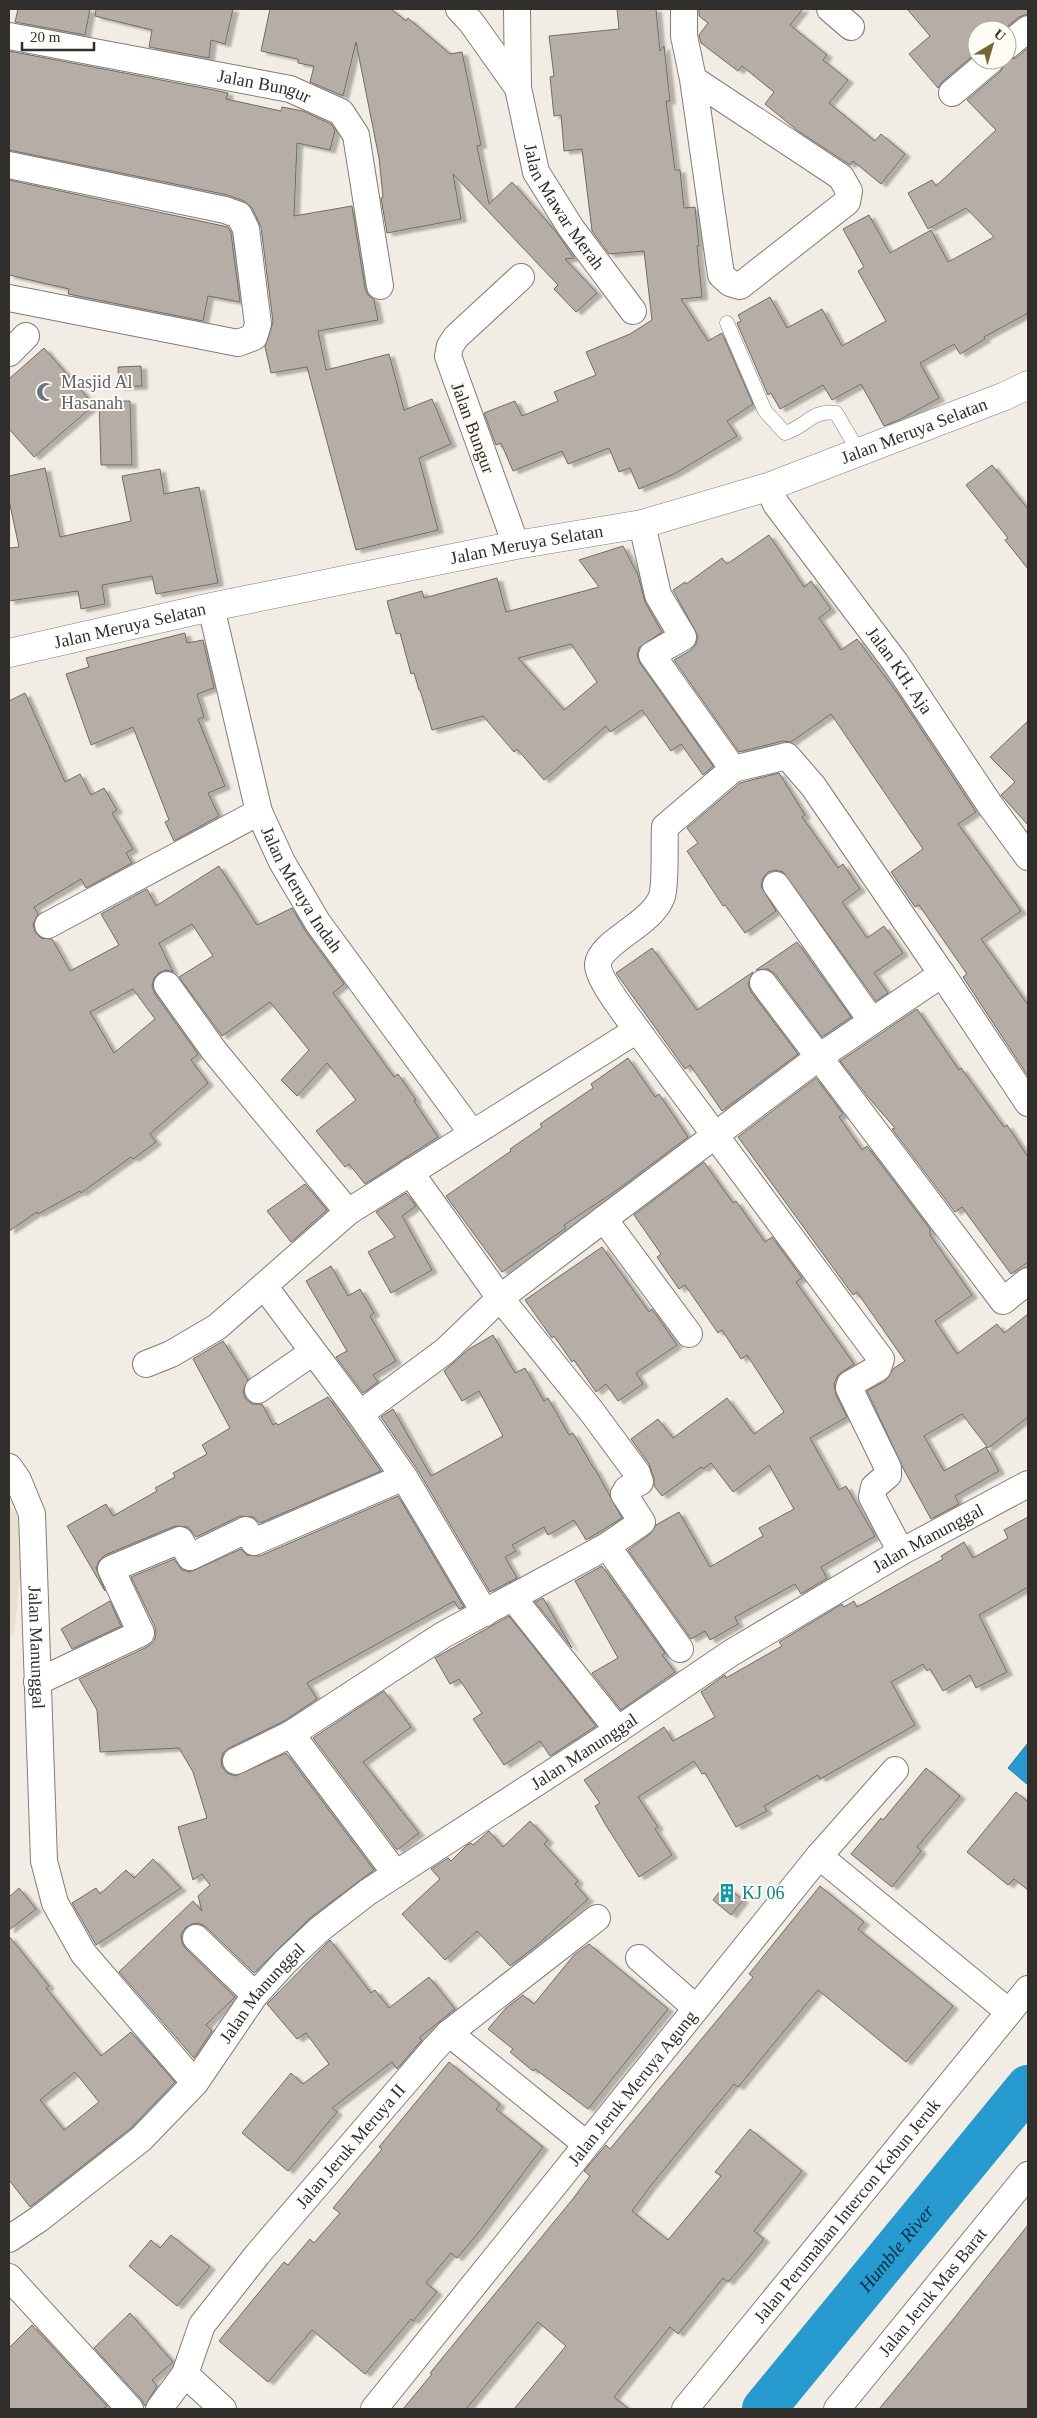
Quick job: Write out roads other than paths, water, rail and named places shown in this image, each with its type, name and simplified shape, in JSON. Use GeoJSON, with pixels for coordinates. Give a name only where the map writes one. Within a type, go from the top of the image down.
{"type":"FeatureCollection","features":[{"type":"Feature","properties":{"kind":"main road","name":"Jalan Meruya Selatan"},"geometry":{"type":"LineString","coordinates":[[9,653],[211,607],[516,546],[642,524],[768,487],[1005,396],[1028,385]]}},
{"type":"Feature","properties":{"kind":"street","name":"Jalan Mawar Merah"},"geometry":{"type":"LineString","coordinates":[[459,9],[471,22],[518,88]]}},
{"type":"Feature","properties":{"kind":"street","name":"Jalan Mawar Merah"},"geometry":{"type":"LineString","coordinates":[[518,9],[518,88],[536,172],[571,228],[633,311]]}},
{"type":"Feature","properties":{"kind":"street"},"geometry":{"type":"LineString","coordinates":[[684,9],[684,36],[693,79],[721,275],[730,283],[740,286],[846,202],[849,191],[841,177],[693,79]]}},
{"type":"Feature","properties":{"kind":"street"},"geometry":{"type":"LineString","coordinates":[[830,9],[851,27]]}},
{"type":"Feature","properties":{"kind":"street"},"geometry":{"type":"LineString","coordinates":[[1017,37],[1028,28]]}},
{"type":"Feature","properties":{"kind":"street","name":"Jalan Bungur"},"geometry":{"type":"LineString","coordinates":[[9,36],[290,89],[341,112],[356,135],[380,286]]}},
{"type":"Feature","properties":{"kind":"street"},"geometry":{"type":"LineString","coordinates":[[952,93],[979,70]]}},
{"type":"Feature","properties":{"kind":"street"},"geometry":{"type":"LineString","coordinates":[[9,165],[225,210],[239,216],[246,229],[258,324],[254,337],[245,342],[238,343],[9,298]]}},
{"type":"Feature","properties":{"kind":"street","name":"Jalan Bungur"},"geometry":{"type":"LineString","coordinates":[[516,546],[448,356],[450,346],[456,337],[521,277]]}},
{"type":"Feature","properties":{"kind":"street","name":"Jalan KH. Aja"},"geometry":{"type":"LineString","coordinates":[[768,487],[776,504],[895,662],[990,805],[1028,857]]}},
{"type":"Feature","properties":{"kind":"street"},"geometry":{"type":"LineString","coordinates":[[642,524],[658,594],[683,637],[652,655],[733,769]]}},
{"type":"Feature","properties":{"kind":"street","name":"Jalan Meruya Indah"},"geometry":{"type":"LineString","coordinates":[[211,607],[259,812],[282,862],[318,923],[472,1133]]}},
{"type":"Feature","properties":{"kind":"street"},"geometry":{"type":"LineString","coordinates":[[901,1552],[872,1497],[874,1487],[888,1475],[888,1468],[849,1388],[850,1384],[878,1368],[881,1359],[637,1030],[602,978],[598,965],[603,954],[653,912],[663,895],[665,827],[733,769],[788,756],[813,786],[1028,1103]]}},
{"type":"Feature","properties":{"kind":"street"},"geometry":{"type":"LineString","coordinates":[[48,925],[259,812]]}},
{"type":"Feature","properties":{"kind":"street"},"geometry":{"type":"LineString","coordinates":[[776,885],[871,1020]]}},
{"type":"Feature","properties":{"kind":"street"},"geometry":{"type":"LineString","coordinates":[[360,1414],[445,1351],[500,1298],[604,1219],[819,1057],[871,1020],[942,974]]}},
{"type":"Feature","properties":{"kind":"street"},"geometry":{"type":"LineString","coordinates":[[763,983],[1003,1301],[1028,1281]]}},
{"type":"Feature","properties":{"kind":"street"},"geometry":{"type":"LineString","coordinates":[[167,985],[215,1052],[348,1212]]}},
{"type":"Feature","properties":{"kind":"street"},"geometry":{"type":"LineString","coordinates":[[146,1364],[171,1354],[218,1327],[348,1212],[637,1030]]}},
{"type":"Feature","properties":{"kind":"street"},"geometry":{"type":"LineString","coordinates":[[236,1761],[291,1734],[443,1635],[607,1546],[642,1522],[624,1494],[627,1489],[640,1482],[637,1473],[592,1412],[500,1298],[410,1172]]}},
{"type":"Feature","properties":{"kind":"street"},"geometry":{"type":"LineString","coordinates":[[604,1219],[689,1334]]}},
{"type":"Feature","properties":{"kind":"street"},"geometry":{"type":"LineString","coordinates":[[264,1286],[360,1414],[404,1477],[485,1613]]}},
{"type":"Feature","properties":{"kind":"street"},"geometry":{"type":"LineString","coordinates":[[258,1390],[313,1352]]}},
{"type":"Feature","properties":{"kind":"street","name":"Jalan Manunggal"},"geometry":{"type":"LineString","coordinates":[[9,1468],[18,1480],[32,1514],[44,1861],[55,1903],[83,1953],[195,2084]]}},
{"type":"Feature","properties":{"kind":"street"},"geometry":{"type":"LineString","coordinates":[[37,1682],[141,1633],[111,1569],[180,1540],[190,1557],[246,1530],[254,1542],[404,1477]]}},
{"type":"Feature","properties":{"kind":"street","name":"Jalan Manunggal"},"geometry":{"type":"LineString","coordinates":[[9,2239],[39,2219],[141,2140],[195,2084],[254,1995],[284,1962],[320,1929],[368,1892],[618,1730],[731,1653],[901,1552],[1028,1484]]}},
{"type":"Feature","properties":{"kind":"street"},"geometry":{"type":"LineString","coordinates":[[607,1546],[680,1649]]}},
{"type":"Feature","properties":{"kind":"street"},"geometry":{"type":"LineString","coordinates":[[513,1598],[618,1730]]}},
{"type":"Feature","properties":{"kind":"street"},"geometry":{"type":"LineString","coordinates":[[291,1734],[396,1874]]}},
{"type":"Feature","properties":{"kind":"street","name":"Jalan Jeruk Meruya Agung"},"geometry":{"type":"LineString","coordinates":[[374,2409],[819,1856],[895,1770]]}},
{"type":"Feature","properties":{"kind":"street"},"geometry":{"type":"LineString","coordinates":[[819,1856],[1009,2012]]}},
{"type":"Feature","properties":{"kind":"street","name":"Jalan Jeruk Meruya II"},"geometry":{"type":"LineString","coordinates":[[159,2409],[185,2374],[202,2325],[263,2248],[450,2033],[597,1918]]}},
{"type":"Feature","properties":{"kind":"street"},"geometry":{"type":"LineString","coordinates":[[196,1938],[254,1995]]}},
{"type":"Feature","properties":{"kind":"street"},"geometry":{"type":"LineString","coordinates":[[639,1958],[696,2008]]}},
{"type":"Feature","properties":{"kind":"street","name":"Jalan Perumahan Intercon Kebun Jeruk"},"geometry":{"type":"LineString","coordinates":[[685,2409],[1028,1989]]}},
{"type":"Feature","properties":{"kind":"street"},"geometry":{"type":"LineString","coordinates":[[450,2033],[586,2144]]}},
{"type":"Feature","properties":{"kind":"street","name":"Jalan Jeruk Mas Barat"},"geometry":{"type":"LineString","coordinates":[[837,2409],[1028,2175]]}},
{"type":"Feature","properties":{"kind":"street"},"geometry":{"type":"LineString","coordinates":[[9,2277],[130,2409]]}},
{"type":"Feature","properties":{"kind":"street"},"geometry":{"type":"LineString","coordinates":[[185,2374],[223,2409]]}},
{"type":"Feature","properties":{"kind":"lane"},"geometry":{"type":"LineString","coordinates":[[727,323],[765,412],[774,423],[785,433],[796,430],[816,414],[825,411],[836,413],[859,452]]}},
{"type":"Feature","properties":{"kind":"water"},"geometry":{"type":"Polygon","coordinates":[[[1028,1743],[1028,1785],[1008,1768],[1028,1743]]]}},
{"type":"Feature","properties":{"kind":"waterway","name":"Humble River"},"geometry":{"type":"LineString","coordinates":[[764,2409],[1028,2087]]}},
{"type":"Feature","properties":{"kind":"place","name":"Masjid Al Hasanah"},"geometry":{"type":"Point","coordinates":[46,392]}},
{"type":"Feature","properties":{"kind":"place","name":"KJ 06"},"geometry":{"type":"Point","coordinates":[727,1893]}}]}
